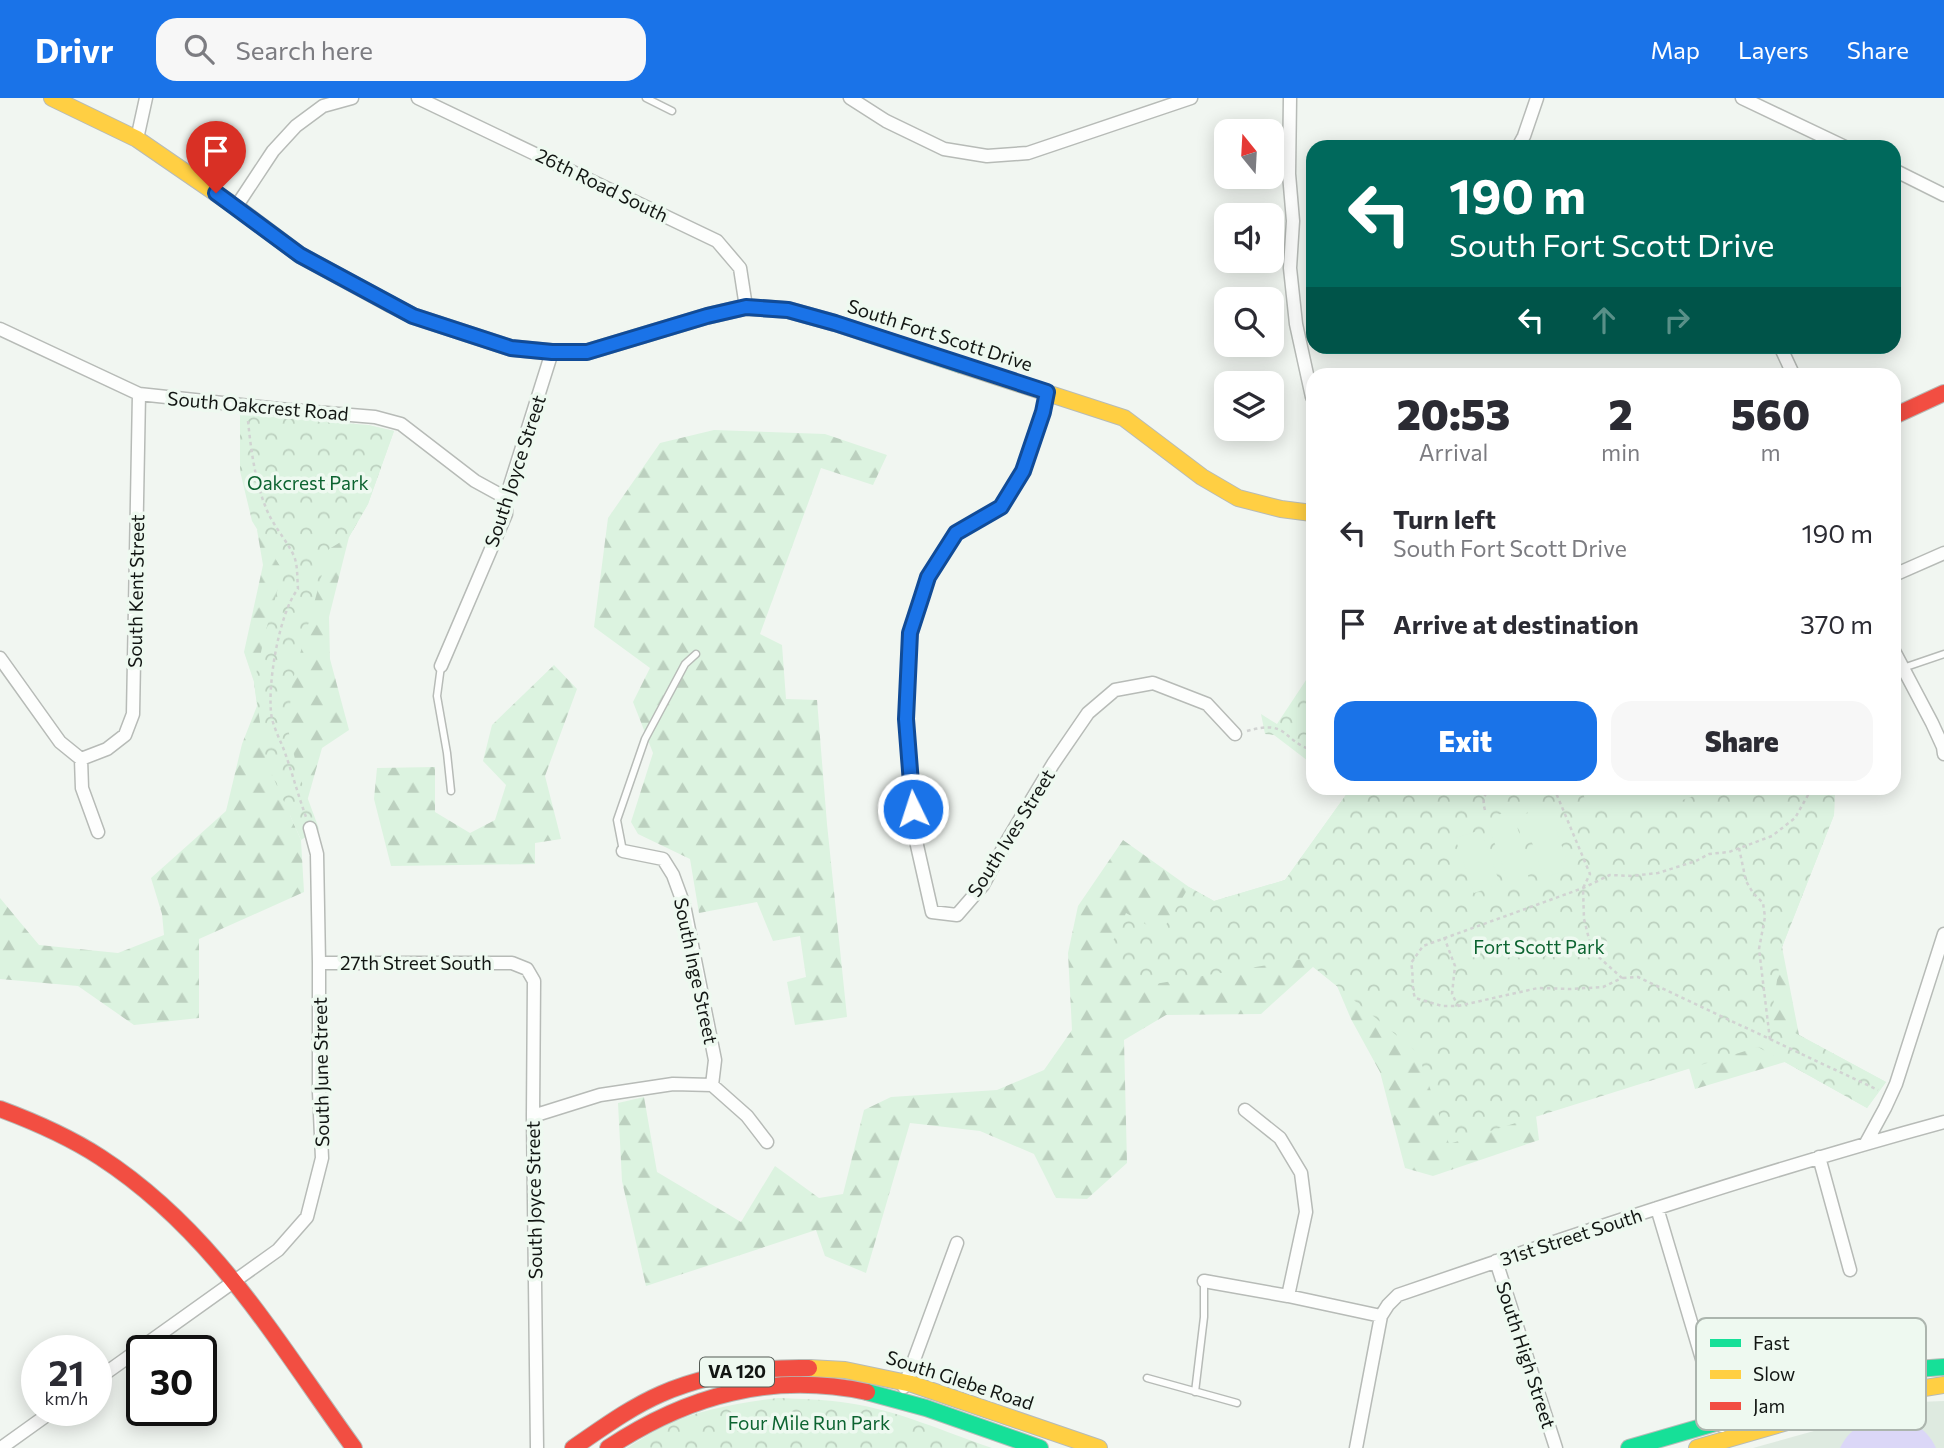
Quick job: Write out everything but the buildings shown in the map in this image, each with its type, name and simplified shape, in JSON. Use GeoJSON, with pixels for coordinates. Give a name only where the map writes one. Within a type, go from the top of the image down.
{"type":"FeatureCollection","features":[{"type":"Feature","properties":{"kind":"main road","name":"South Fort Scott Drive"},"geometry":{"type":"LineString","coordinates":[[52,98],[137,139],[300,255],[413,316],[511,348],[587,352],[746,307],[788,310],[1124,418],[1202,477],[1238,498],[1306,512]]}},
{"type":"Feature","properties":{"kind":"main road"},"geometry":{"type":"LineString","coordinates":[[1901,413],[1944,393]]}},
{"type":"Feature","properties":{"kind":"main road"},"geometry":{"type":"LineString","coordinates":[[0,1109],[44,1125],[109,1162],[165,1205],[235,1280],[354,1448]]}},
{"type":"Feature","properties":{"kind":"main road","name":"South Glebe Road"},"geometry":{"type":"LineString","coordinates":[[573,1448],[646,1401],[673,1390],[745,1370],[787,1366],[875,1375],[905,1382],[1099,1448]]}},
{"type":"Feature","properties":{"kind":"main road"},"geometry":{"type":"LineString","coordinates":[[1926,1368],[1944,1367]]}},
{"type":"Feature","properties":{"kind":"main road"},"geometry":{"type":"LineString","coordinates":[[1926,1388],[1944,1385]]}},
{"type":"Feature","properties":{"kind":"main road","name":"South Glebe Road"},"geometry":{"type":"LineString","coordinates":[[608,1448],[631,1431],[687,1405],[734,1392],[766,1387],[829,1387],[858,1391],[899,1401],[1040,1448]]}},
{"type":"Feature","properties":{"kind":"main road"},"geometry":{"type":"LineString","coordinates":[[1629,1448],[1696,1428]]}},
{"type":"Feature","properties":{"kind":"main road"},"geometry":{"type":"LineString","coordinates":[[1697,1448],[1758,1430]]}},
{"type":"Feature","properties":{"kind":"street"},"geometry":{"type":"LineString","coordinates":[[137,139],[146,98]]}},
{"type":"Feature","properties":{"kind":"street"},"geometry":{"type":"LineString","coordinates":[[236,207],[274,151],[296,126],[323,106],[352,98]]}},
{"type":"Feature","properties":{"kind":"street","name":"26th Road South"},"geometry":{"type":"LineString","coordinates":[[418,98],[717,241],[740,268],[746,307]]}},
{"type":"Feature","properties":{"kind":"street"},"geometry":{"type":"LineString","coordinates":[[850,98],[886,121],[944,149],[987,156],[1028,153],[1191,98]]}},
{"type":"Feature","properties":{"kind":"street"},"geometry":{"type":"LineString","coordinates":[[1290,98],[1289,174],[1293,221],[1290,268],[1296,324],[1306,370]]}},
{"type":"Feature","properties":{"kind":"street"},"geometry":{"type":"LineString","coordinates":[[1522,140],[1537,98]]}},
{"type":"Feature","properties":{"kind":"street"},"geometry":{"type":"LineString","coordinates":[[1742,98],[1830,140]]}},
{"type":"Feature","properties":{"kind":"street"},"geometry":{"type":"LineString","coordinates":[[1901,173],[1944,194]]}},
{"type":"Feature","properties":{"kind":"street","name":"South Oakcrest Road"},"geometry":{"type":"LineString","coordinates":[[0,329],[139,394],[374,417],[401,424],[475,481],[506,498]]}},
{"type":"Feature","properties":{"kind":"street","name":"South Joyce Street"},"geometry":{"type":"LineString","coordinates":[[442,666],[506,514],[506,498],[552,352]]}},
{"type":"Feature","properties":{"kind":"street","name":"South Ives Street"},"geometry":{"type":"LineString","coordinates":[[1047,392],[1023,471],[1001,507],[956,533],[928,577],[910,633],[906,719],[914,832],[932,912],[957,915],[983,885],[1053,764],[1088,713],[1115,691],[1153,683],[1207,704],[1235,734]]}},
{"type":"Feature","properties":{"kind":"street","name":"South Kent Street"},"geometry":{"type":"LineString","coordinates":[[81,760],[107,749],[125,735],[134,714],[139,394]]}},
{"type":"Feature","properties":{"kind":"street"},"geometry":{"type":"LineString","coordinates":[[1901,572],[1944,553]]}},
{"type":"Feature","properties":{"kind":"street"},"geometry":{"type":"LineString","coordinates":[[0,658],[60,742],[81,760],[82,788],[98,832]]}},
{"type":"Feature","properties":{"kind":"street"},"geometry":{"type":"LineString","coordinates":[[1901,664],[1944,749]]}},
{"type":"Feature","properties":{"kind":"street","name":"South June Street"},"geometry":{"type":"LineString","coordinates":[[112,1368],[278,1250],[307,1217],[322,1158],[317,854],[310,828]]}},
{"type":"Feature","properties":{"kind":"street","name":"South Inge Street"},"geometry":{"type":"LineString","coordinates":[[623,852],[663,859],[673,875],[684,905],[715,1060],[712,1085]]}},
{"type":"Feature","properties":{"kind":"street"},"geometry":{"type":"LineString","coordinates":[[1866,1143],[1891,1096],[1944,934]]}},
{"type":"Feature","properties":{"kind":"street","name":"27th Street South"},"geometry":{"type":"LineString","coordinates":[[319,963],[512,963]]}},
{"type":"Feature","properties":{"kind":"street","name":"South Joyce Street"},"geometry":{"type":"LineString","coordinates":[[512,963],[527,969],[534,981],[537,1448]]}},
{"type":"Feature","properties":{"kind":"street"},"geometry":{"type":"LineString","coordinates":[[533,1116],[600,1095],[673,1084],[712,1085],[747,1116],[767,1142]]}},
{"type":"Feature","properties":{"kind":"street"},"geometry":{"type":"LineString","coordinates":[[1245,1110],[1280,1139],[1301,1173],[1306,1212],[1288,1296]]}},
{"type":"Feature","properties":{"kind":"street","name":"31st Street South"},"geometry":{"type":"LineString","coordinates":[[1381,1316],[1398,1295],[1496,1261],[1819,1157],[1944,1122]]}},
{"type":"Feature","properties":{"kind":"street"},"geometry":{"type":"LineString","coordinates":[[1819,1157],[1850,1270]]}},
{"type":"Feature","properties":{"kind":"street"},"geometry":{"type":"LineString","coordinates":[[1657,1208],[1696,1338]]}},
{"type":"Feature","properties":{"kind":"street"},"geometry":{"type":"LineString","coordinates":[[899,1401],[957,1243]]}},
{"type":"Feature","properties":{"kind":"street","name":"South High Street"},"geometry":{"type":"LineString","coordinates":[[1496,1261],[1556,1448]]}},
{"type":"Feature","properties":{"kind":"street"},"geometry":{"type":"LineString","coordinates":[[1204,1281],[1381,1316],[1356,1448]]}},
{"type":"Feature","properties":{"kind":"street"},"geometry":{"type":"LineString","coordinates":[[1,1448],[32,1426]]}},
{"type":"Feature","properties":{"kind":"street"},"geometry":{"type":"LineString","coordinates":[[1724,1430],[1726,1439]]}},
{"type":"Feature","properties":{"kind":"lane"},"geometry":{"type":"LineString","coordinates":[[646,98],[672,111]]}},
{"type":"Feature","properties":{"kind":"lane"},"geometry":{"type":"LineString","coordinates":[[623,852],[617,820],[645,739],[685,664],[695,654]]}},
{"type":"Feature","properties":{"kind":"lane"},"geometry":{"type":"LineString","coordinates":[[1903,668],[1944,654]]}},
{"type":"Feature","properties":{"kind":"lane"},"geometry":{"type":"LineString","coordinates":[[442,666],[437,696],[451,791]]}},
{"type":"Feature","properties":{"kind":"lane"},"geometry":{"type":"LineString","coordinates":[[1195,1391],[1204,1317],[1204,1281]]}},
{"type":"Feature","properties":{"kind":"lane"},"geometry":{"type":"LineString","coordinates":[[1147,1378],[1237,1403]]}},
{"type":"Feature","properties":{"kind":"path"},"geometry":{"type":"LineString","coordinates":[[247,414],[259,489],[276,530],[295,558],[298,589],[290,598],[279,635],[272,668],[271,707],[272,721],[310,828]]}},
{"type":"Feature","properties":{"kind":"path"},"geometry":{"type":"LineString","coordinates":[[1235,734],[1273,726],[1288,733],[1306,748]]}},
{"type":"Feature","properties":{"kind":"path"},"geometry":{"type":"LineString","coordinates":[[1485,810],[1486,795]]}},
{"type":"Feature","properties":{"kind":"path"},"geometry":{"type":"LineString","coordinates":[[1557,795],[1590,874],[1583,888],[1584,919],[1592,951],[1622,978]]}},
{"type":"Feature","properties":{"kind":"path"},"geometry":{"type":"LineString","coordinates":[[1808,795],[1795,818],[1772,836],[1729,852],[1709,854],[1658,873],[1611,875],[1583,888],[1423,946],[1411,963],[1411,987],[1415,998],[1422,1001],[1442,1006],[1458,1006],[1538,988],[1604,987],[1622,978],[1638,977],[1891,1096]]}},
{"type":"Feature","properties":{"kind":"path"},"geometry":{"type":"LineString","coordinates":[[1739,848],[1745,881],[1763,903],[1765,917],[1759,949],[1770,1040]]}},
{"type":"Feature","properties":{"kind":"path"},"geometry":{"type":"LineString","coordinates":[[1444,937],[1455,966],[1452,994],[1458,1006]]}},
{"type":"Feature","properties":{"kind":"shaded area"},"geometry":{"type":"Polygon","coordinates":[[[1944,1401],[1944,1448],[1753,1448],[1818,1430],[1926,1430],[1926,1402],[1944,1401]]]}},
{"type":"Feature","properties":{"kind":"shaded area"},"geometry":{"type":"Polygon","coordinates":[[[1853,1430],[1922,1430],[1936,1448],[1840,1448],[1853,1430]]]}},
{"type":"Feature","properties":{"kind":"green space","name":"Oakcrest Park"},"geometry":{"type":"Polygon","coordinates":[[[240,414],[368,425],[394,431],[368,504],[349,537],[329,549],[292,683],[288,729],[298,772],[319,829],[301,840],[266,761],[254,683],[283,571],[252,521],[240,471],[240,414]]]}},
{"type":"Feature","properties":{"kind":"green space"},"geometry":{"type":"Polygon","coordinates":[[[368,425],[394,431],[368,504],[349,537],[329,617],[330,659],[349,730],[322,748],[308,798],[290,815],[301,840],[304,892],[199,939],[199,1018],[134,1025],[78,986],[0,979],[0,898],[39,945],[118,953],[164,935],[162,914],[151,878],[226,811],[242,744],[257,706],[254,682],[244,652],[263,565],[257,530],[368,425]]]}},
{"type":"Feature","properties":{"kind":"green space"},"geometry":{"type":"Polygon","coordinates":[[[714,430],[825,434],[887,455],[873,485],[821,468],[760,634],[782,645],[786,699],[817,700],[847,1017],[795,1025],[787,982],[806,977],[800,936],[773,941],[757,902],[699,913],[690,859],[638,834],[631,822],[653,753],[633,702],[650,668],[594,627],[608,518],[660,443],[714,430]]]}},
{"type":"Feature","properties":{"kind":"green space"},"geometry":{"type":"Polygon","coordinates":[[[554,665],[577,689],[545,776],[561,839],[535,843],[535,864],[391,866],[374,799],[377,768],[435,767],[435,812],[470,833],[495,820],[506,785],[483,761],[492,725],[554,665]]]}},
{"type":"Feature","properties":{"kind":"green space"},"geometry":{"type":"Polygon","coordinates":[[[1306,680],[1306,759],[1274,735],[1265,734],[1261,714],[1277,724],[1306,680]]]}},
{"type":"Feature","properties":{"kind":"green space","name":"Fort Scott Park"},"geometry":{"type":"Polygon","coordinates":[[[1346,795],[1835,795],[1834,815],[1782,947],[1799,1035],[1886,1082],[1867,1108],[1785,1062],[1695,1089],[1689,1068],[1536,1116],[1539,1140],[1433,1176],[1405,1168],[1380,1072],[1351,1019],[1337,986],[1313,967],[1261,1014],[1166,1015],[1124,1040],[1127,1163],[1087,1199],[1056,1198],[1034,1154],[980,1131],[910,1123],[866,1273],[825,1256],[816,1230],[646,1286],[622,1181],[618,1103],[644,1097],[657,1172],[741,1222],[775,1166],[819,1198],[843,1194],[864,1110],[891,1097],[997,1090],[1044,1070],[1072,1030],[1068,953],[1078,906],[1123,840],[1189,887],[1214,901],[1285,880],[1346,795]]]}},
{"type":"Feature","properties":{"kind":"green space","name":"Fort Scott Park"},"geometry":{"type":"Polygon","coordinates":[[[1346,795],[1835,795],[1834,815],[1782,947],[1771,1020],[1886,1082],[1867,1108],[1758,1047],[1449,1144],[1418,1053],[1304,959],[1137,987],[1106,956],[1126,913],[1161,933],[1189,887],[1214,901],[1285,880],[1346,795]]]}},
{"type":"Feature","properties":{"kind":"green space"},"geometry":{"type":"Polygon","coordinates":[[[1584,795],[1696,795],[1666,806],[1607,810],[1586,802],[1584,795]]]}},
{"type":"Feature","properties":{"kind":"green space"},"geometry":{"type":"Polygon","coordinates":[[[1540,801],[1542,808],[1548,806],[1567,861],[1561,863],[1564,871],[1549,876],[1547,868],[1541,870],[1523,815],[1528,813],[1525,806],[1540,801]]]}},
{"type":"Feature","properties":{"kind":"green space"},"geometry":{"type":"Polygon","coordinates":[[[1506,812],[1509,820],[1514,818],[1533,873],[1528,875],[1530,882],[1516,887],[1513,880],[1508,881],[1489,827],[1494,825],[1492,817],[1506,812]]]}},
{"type":"Feature","properties":{"kind":"green space"},"geometry":{"type":"Polygon","coordinates":[[[1481,830],[1500,884],[1474,893],[1455,838],[1481,830]]]}},
{"type":"Feature","properties":{"kind":"green space","name":"Four Mile Run Park"},"geometry":{"type":"Polygon","coordinates":[[[778,1398],[866,1406],[903,1416],[992,1448],[627,1448],[660,1428],[688,1416],[778,1398]]]}},
{"type":"Feature","properties":{"kind":"traffic: fast"},"geometry":{"type":"LineString","coordinates":[[390,304],[413,316],[511,348],[552,352],[587,352],[746,307],[788,310],[961,365]]}},
{"type":"Feature","properties":{"kind":"traffic: fast"},"geometry":{"type":"LineString","coordinates":[[1926,1368],[1944,1367]]}},
{"type":"Feature","properties":{"kind":"traffic: fast"},"geometry":{"type":"LineString","coordinates":[[867,1392],[926,1408],[1040,1448]]}},
{"type":"Feature","properties":{"kind":"traffic: fast"},"geometry":{"type":"LineString","coordinates":[[1629,1448],[1696,1429]]}},
{"type":"Feature","properties":{"kind":"traffic: slow"},"geometry":{"type":"LineString","coordinates":[[52,98],[137,139],[300,255],[390,304]]}},
{"type":"Feature","properties":{"kind":"traffic: slow"},"geometry":{"type":"LineString","coordinates":[[961,365],[1124,418],[1202,477],[1238,498],[1306,512]]}},
{"type":"Feature","properties":{"kind":"traffic: slow"},"geometry":{"type":"LineString","coordinates":[[809,1368],[845,1370],[912,1384],[1099,1448]]}},
{"type":"Feature","properties":{"kind":"traffic: slow"},"geometry":{"type":"LineString","coordinates":[[1926,1388],[1944,1385]]}},
{"type":"Feature","properties":{"kind":"traffic: slow"},"geometry":{"type":"LineString","coordinates":[[1697,1448],[1759,1430]]}},
{"type":"Feature","properties":{"kind":"traffic: jam"},"geometry":{"type":"LineString","coordinates":[[1901,413],[1944,393]]}},
{"type":"Feature","properties":{"kind":"traffic: jam"},"geometry":{"type":"LineString","coordinates":[[0,1109],[52,1130],[100,1157],[140,1186],[177,1219],[241,1290],[354,1448]]}},
{"type":"Feature","properties":{"kind":"traffic: jam"},"geometry":{"type":"LineString","coordinates":[[573,1448],[638,1406],[696,1381],[734,1373],[809,1368]]}},
{"type":"Feature","properties":{"kind":"traffic: jam"},"geometry":{"type":"LineString","coordinates":[[608,1448],[669,1414],[732,1393],[764,1387],[798,1385],[832,1386],[867,1392]]}},
{"type":"Feature","properties":{"kind":"route"},"geometry":{"type":"LineString","coordinates":[[216,193],[300,255],[413,316],[511,348],[587,352],[746,307],[788,310],[1047,392],[1023,471],[1001,507],[956,533],[928,577],[910,633],[906,719],[913,809]]}}]}
